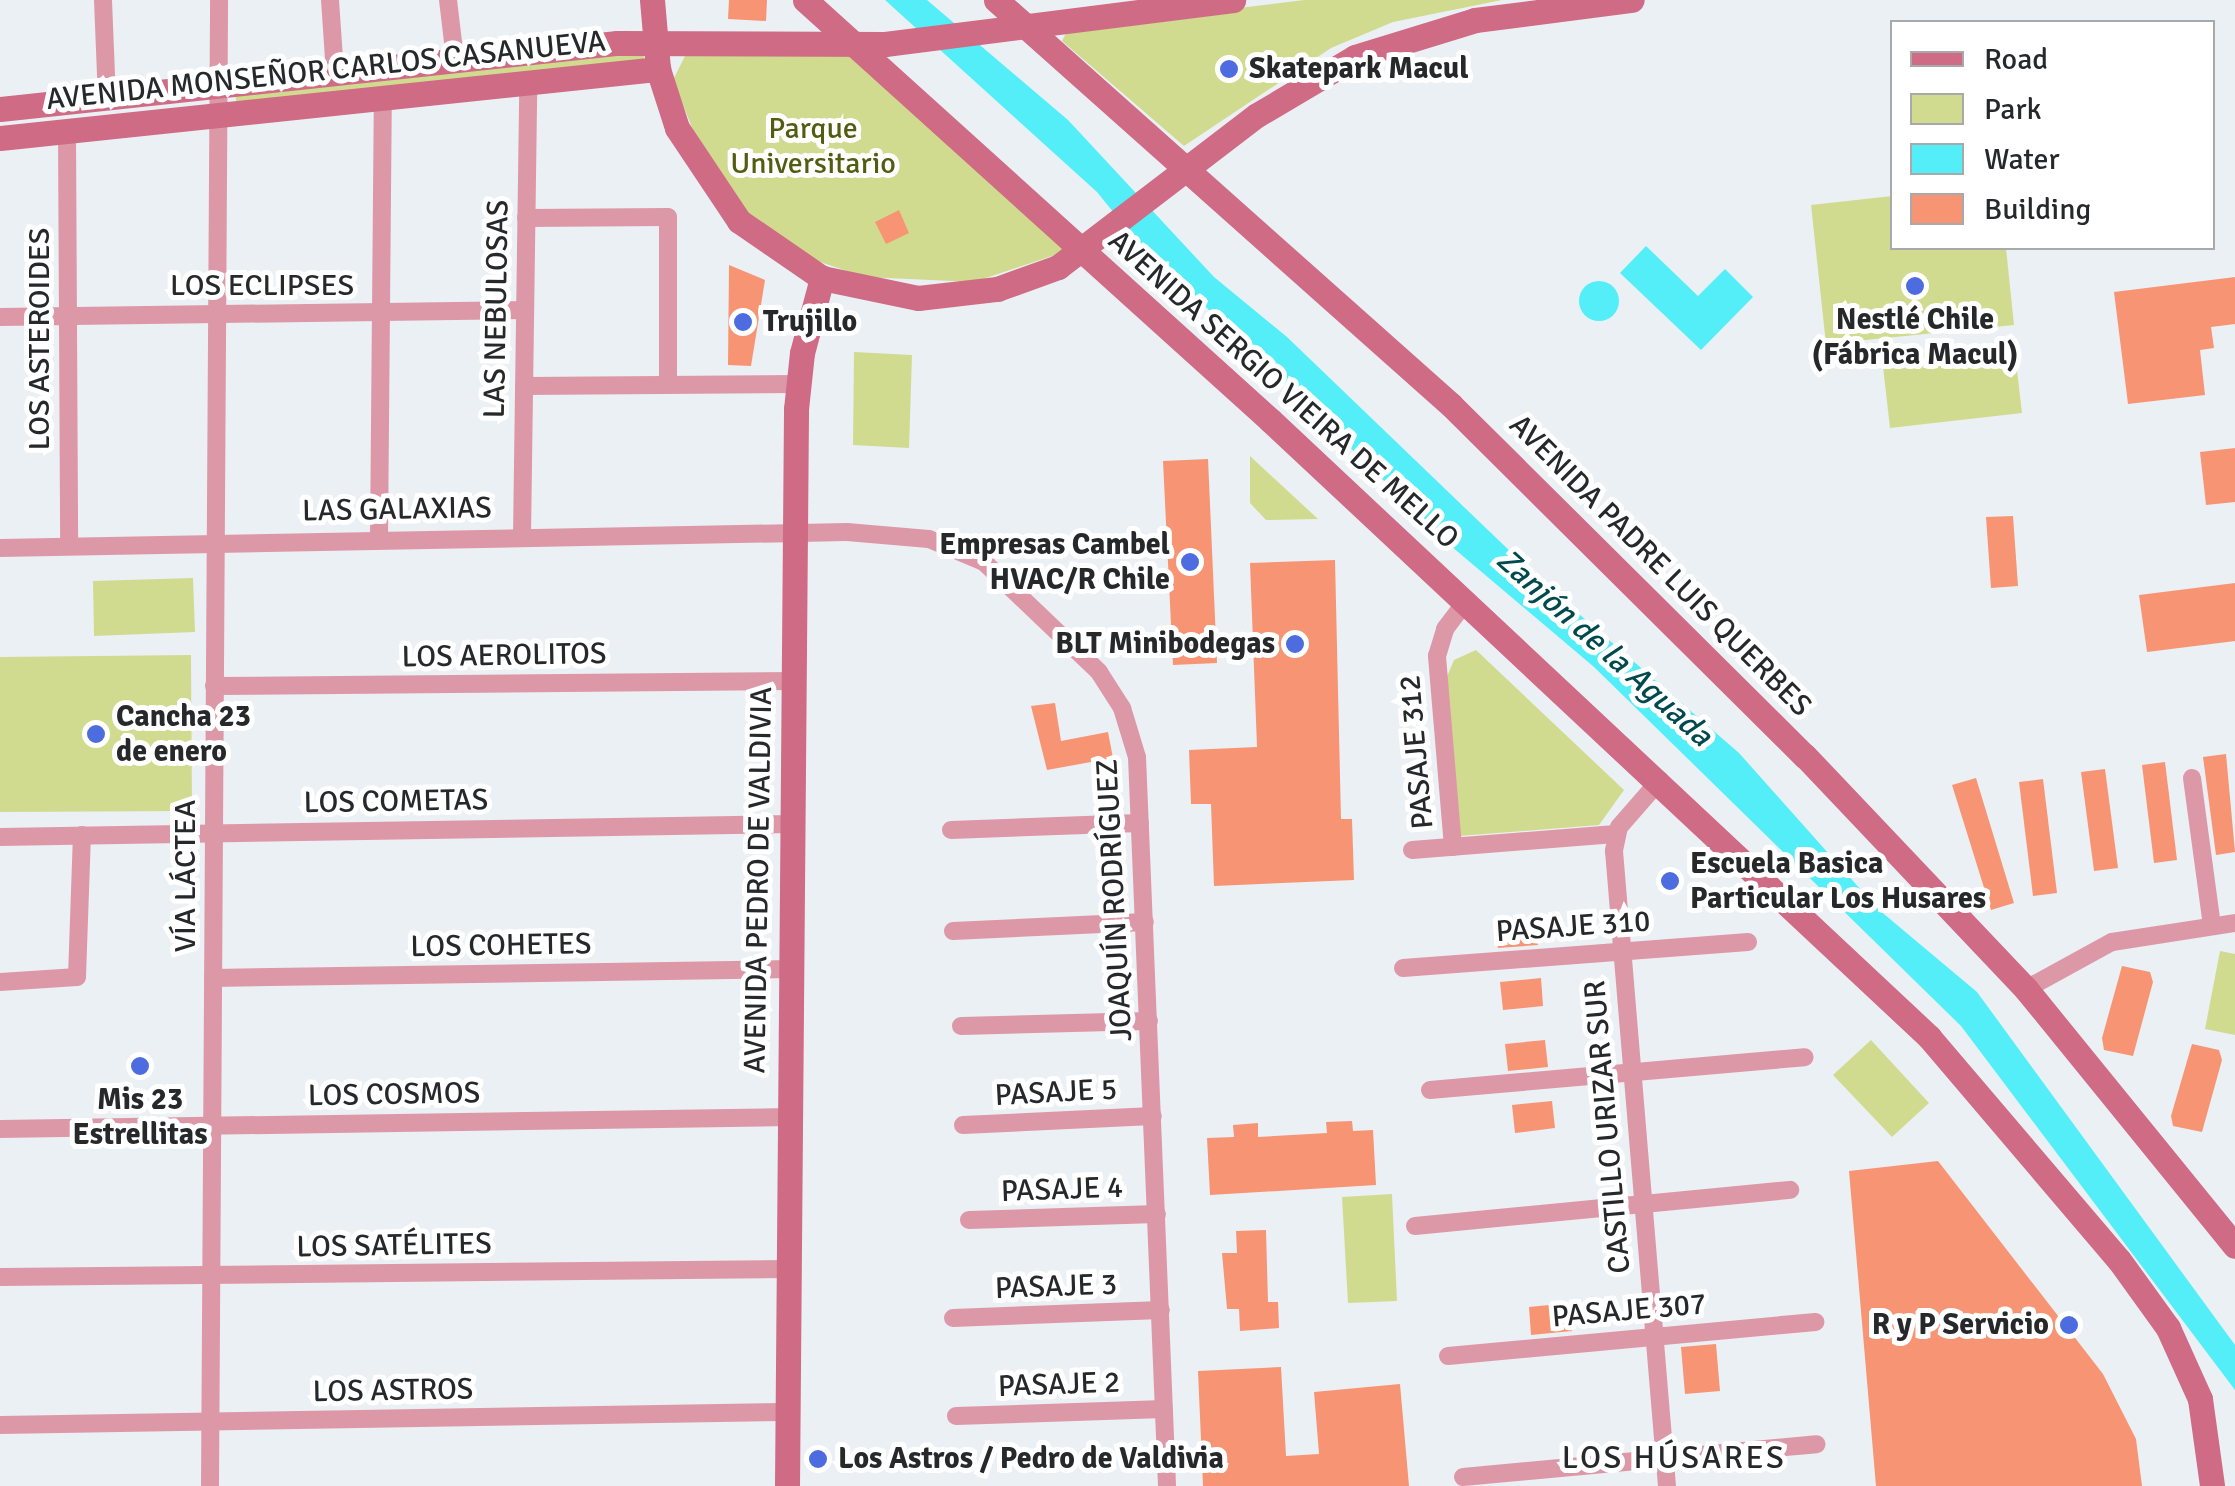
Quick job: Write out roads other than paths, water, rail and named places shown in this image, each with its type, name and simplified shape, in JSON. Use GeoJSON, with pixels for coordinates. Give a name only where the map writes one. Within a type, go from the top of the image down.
{"type":"FeatureCollection","features":[{"type":"Feature","properties":{"kind":"main road"},"geometry":{"type":"LineString","coordinates":[[652,0],[658,69],[684,141],[723,202],[768,245],[822,278],[898,296],[974,294],[1042,274],[1083,252],[1163,184],[1298,89],[1414,35],[1475,20],[1632,0]]}},
{"type":"Feature","properties":{"kind":"main road","name":"AVENIDA SERGIO VIEIRA DE MELLO"},"geometry":{"type":"LineString","coordinates":[[806,0],[1466,601],[1930,1037],[2119,1260],[2168,1328],[2192,1376],[2212,1486]]}},
{"type":"Feature","properties":{"kind":"main road","name":"AVENIDA PADRE LUIS QUERBES"},"geometry":{"type":"LineString","coordinates":[[996,0],[1014,30],[1188,166],[1466,419],[1805,756],[2026,990],[2229,1240],[2235,1262]]}},
{"type":"Feature","properties":{"kind":"main road","name":"AVENIDA MONSEÑOR CARLOS CASANUEVA"},"geometry":{"type":"LineString","coordinates":[[0,109],[653,40],[884,44],[1233,0]]}},
{"type":"Feature","properties":{"kind":"main road","name":"AVENIDA MONSEÑOR CARLOS CASANUEVA"},"geometry":{"type":"LineString","coordinates":[[0,138],[658,69]]}},
{"type":"Feature","properties":{"kind":"main road","name":"AVENIDA PEDRO DE VALDIVIA"},"geometry":{"type":"LineString","coordinates":[[788,1486],[798,384],[822,278]]}},
{"type":"Feature","properties":{"kind":"street"},"geometry":{"type":"LineString","coordinates":[[102,0],[107,98]]}},
{"type":"Feature","properties":{"kind":"street","name":"VÍA LÁCTEA"},"geometry":{"type":"LineString","coordinates":[[210,1486],[215,540],[223,115],[219,0]]}},
{"type":"Feature","properties":{"kind":"street"},"geometry":{"type":"LineString","coordinates":[[330,0],[335,73]]}},
{"type":"Feature","properties":{"kind":"street"},"geometry":{"type":"LineString","coordinates":[[448,0],[455,59]]}},
{"type":"Feature","properties":{"kind":"street","name":"LAS NEBULOSAS"},"geometry":{"type":"LineString","coordinates":[[522,536],[528,82]]}},
{"type":"Feature","properties":{"kind":"street"},"geometry":{"type":"LineString","coordinates":[[379,538],[383,99]]}},
{"type":"Feature","properties":{"kind":"street","name":"LOS ASTEROIDES"},"geometry":{"type":"LineString","coordinates":[[67,132],[69,546]]}},
{"type":"Feature","properties":{"kind":"street"},"geometry":{"type":"LineString","coordinates":[[526,218],[668,217],[668,385]]}},
{"type":"Feature","properties":{"kind":"street","name":"LOS ECLIPSES"},"geometry":{"type":"LineString","coordinates":[[0,316],[524,310]]}},
{"type":"Feature","properties":{"kind":"street"},"geometry":{"type":"LineString","coordinates":[[524,386],[798,384]]}},
{"type":"Feature","properties":{"kind":"street","name":"LAS GALAXIAS"},"geometry":{"type":"LineString","coordinates":[[0,548],[215,540],[795,533]]}},
{"type":"Feature","properties":{"kind":"street","name":"JOAQUÍN RODRÍGUEZ"},"geometry":{"type":"LineString","coordinates":[[795,533],[929,539],[970,554],[996,572],[1086,658],[1116,699],[1137,757],[1167,1486]]}},
{"type":"Feature","properties":{"kind":"street","name":"PASAJE 312"},"geometry":{"type":"LineString","coordinates":[[1453,846],[1437,656],[1446,629],[1466,601]]}},
{"type":"Feature","properties":{"kind":"street","name":"LOS AEROLITOS"},"geometry":{"type":"LineString","coordinates":[[214,686],[794,681]]}},
{"type":"Feature","properties":{"kind":"street"},"geometry":{"type":"LineString","coordinates":[[2192,778],[2212,926]]}},
{"type":"Feature","properties":{"kind":"street"},"geometry":{"type":"LineString","coordinates":[[1412,850],[1616,834],[1660,780]]}},
{"type":"Feature","properties":{"kind":"street"},"geometry":{"type":"LineString","coordinates":[[951,830],[1140,823]]}},
{"type":"Feature","properties":{"kind":"street","name":"LOS COMETAS"},"geometry":{"type":"LineString","coordinates":[[0,836],[792,824]]}},
{"type":"Feature","properties":{"kind":"street","name":"CASTILLO URIZAR SUR"},"geometry":{"type":"LineString","coordinates":[[1616,834],[1620,952],[1667,1486]]}},
{"type":"Feature","properties":{"kind":"street"},"geometry":{"type":"LineString","coordinates":[[0,982],[76,977],[82,835]]}},
{"type":"Feature","properties":{"kind":"street"},"geometry":{"type":"LineString","coordinates":[[954,931],[1145,922]]}},
{"type":"Feature","properties":{"kind":"street"},"geometry":{"type":"LineString","coordinates":[[2026,990],[2112,942],[2235,923]]}},
{"type":"Feature","properties":{"kind":"street","name":"PASAJE 310"},"geometry":{"type":"LineString","coordinates":[[1403,968],[1748,942]]}},
{"type":"Feature","properties":{"kind":"street","name":"LOS COHETES"},"geometry":{"type":"LineString","coordinates":[[213,978],[791,970]]}},
{"type":"Feature","properties":{"kind":"street"},"geometry":{"type":"LineString","coordinates":[[961,1026],[1149,1021]]}},
{"type":"Feature","properties":{"kind":"street"},"geometry":{"type":"LineString","coordinates":[[1430,1090],[1805,1057]]}},
{"type":"Feature","properties":{"kind":"street","name":"PASAJE 5"},"geometry":{"type":"LineString","coordinates":[[962,1124],[1152,1116]]}},
{"type":"Feature","properties":{"kind":"street","name":"LOS COSMOS"},"geometry":{"type":"LineString","coordinates":[[0,1129],[790,1117]]}},
{"type":"Feature","properties":{"kind":"street"},"geometry":{"type":"LineString","coordinates":[[1415,1226],[1790,1190]]}},
{"type":"Feature","properties":{"kind":"street","name":"PASAJE 4"},"geometry":{"type":"LineString","coordinates":[[969,1220],[1157,1214]]}},
{"type":"Feature","properties":{"kind":"street","name":"LOS SATÉLITES"},"geometry":{"type":"LineString","coordinates":[[0,1277],[788,1269]]}},
{"type":"Feature","properties":{"kind":"street","name":"PASAJE 3"},"geometry":{"type":"LineString","coordinates":[[952,1318],[1161,1310]]}},
{"type":"Feature","properties":{"kind":"street","name":"PASAJE 307"},"geometry":{"type":"LineString","coordinates":[[1448,1356],[1814,1322]]}},
{"type":"Feature","properties":{"kind":"street","name":"PASAJE 2"},"geometry":{"type":"LineString","coordinates":[[956,1416],[1164,1408]]}},
{"type":"Feature","properties":{"kind":"street","name":"LOS ASTROS"},"geometry":{"type":"LineString","coordinates":[[0,1424],[788,1412]]}},
{"type":"Feature","properties":{"kind":"street"},"geometry":{"type":"LineString","coordinates":[[1463,1477],[1816,1444]]}},
{"type":"Feature","properties":{"kind":"water","name":"Zanjón de la Aguada"},"geometry":{"type":"Polygon","coordinates":[[[885,0],[927,0],[1068,120],[1214,277],[1287,337],[1541,581],[1739,753],[1878,909],[1977,992],[2235,1345],[2235,1390],[1961,1026],[1594,667],[1451,546],[1131,234],[1097,192],[885,0]]]}},
{"type":"Feature","properties":{"kind":"water"},"geometry":{"type":"Polygon","coordinates":[[[1646,246],[1698,296],[1725,269],[1753,297],[1701,350],[1620,273],[1646,246]]]}},
{"type":"Feature","properties":{"kind":"water"},"geometry":{"type":"Polygon","coordinates":[[[1599,281],[1613,287],[1619,301],[1613,315],[1599,321],[1585,315],[1579,301],[1585,287],[1599,281]]]}},
{"type":"Feature","properties":{"kind":"place","name":"Skatepark Macul"},"geometry":{"type":"Point","coordinates":[1229,69]}},
{"type":"Feature","properties":{"kind":"place","name":"Nestlé Chile (Fábrica Macul)"},"geometry":{"type":"Point","coordinates":[1915,286]}},
{"type":"Feature","properties":{"kind":"place","name":"Trujillo"},"geometry":{"type":"Point","coordinates":[743,322]}},
{"type":"Feature","properties":{"kind":"place","name":"Empresas Cambel HVAC/R Chile"},"geometry":{"type":"Point","coordinates":[1190,562]}},
{"type":"Feature","properties":{"kind":"place","name":"BLT Minibodegas"},"geometry":{"type":"Point","coordinates":[1295,644]}},
{"type":"Feature","properties":{"kind":"place","name":"Cancha 23 de enero"},"geometry":{"type":"Point","coordinates":[96,734]}},
{"type":"Feature","properties":{"kind":"place","name":"Escuela Basica Particular Los Husares"},"geometry":{"type":"Point","coordinates":[1670,881]}},
{"type":"Feature","properties":{"kind":"place","name":"Mis 23 Estrellitas"},"geometry":{"type":"Point","coordinates":[140,1066]}},
{"type":"Feature","properties":{"kind":"place","name":"R y P Servicio"},"geometry":{"type":"Point","coordinates":[2069,1325]}},
{"type":"Feature","properties":{"kind":"place","name":"Los Astros / Pedro de Valdivia"},"geometry":{"type":"Point","coordinates":[818,1459]}},
{"type":"Feature","properties":{"kind":"district","name":"LOS HÚSARES"},"geometry":{"type":"Point","coordinates":[1674,1458]}},
{"type":"Feature","properties":{"kind":"park label","name":"Parque Universitario"},"geometry":{"type":"Point","coordinates":[813,146]}}]}
